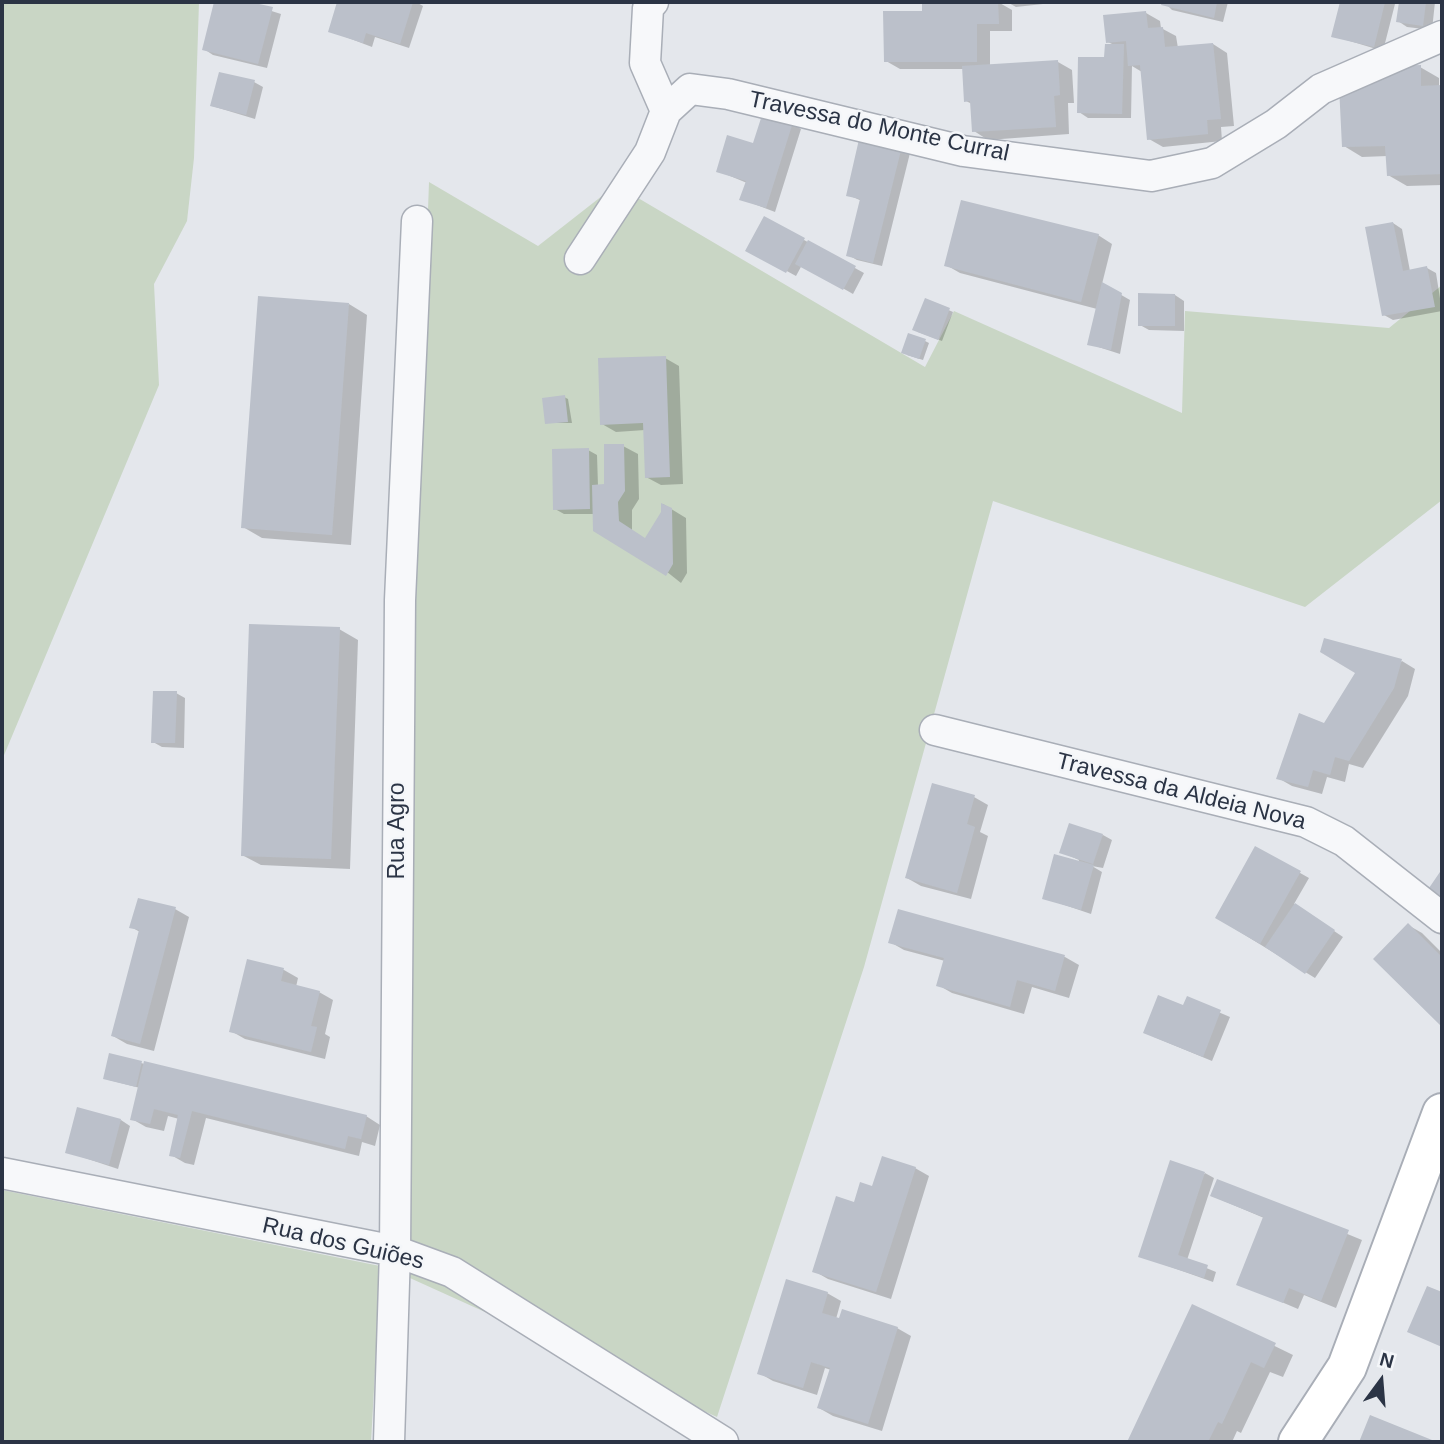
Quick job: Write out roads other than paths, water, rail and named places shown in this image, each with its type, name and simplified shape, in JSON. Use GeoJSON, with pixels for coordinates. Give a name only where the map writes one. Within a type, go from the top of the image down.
{"type":"FeatureCollection","features":[{"type":"Feature","properties":{"kind":"street"},"geometry":{"type":"LineString","coordinates":[[580,259],[650,152],[666,111],[645,63],[648,8],[653,2]]}},
{"type":"Feature","properties":{"kind":"street","name":"Travessa do Monte Curral"},"geometry":{"type":"LineString","coordinates":[[666,111],[690,89],[728,94],[963,150],[1152,176],[1212,163],[1276,124],[1321,89],[1442,36]]}},
{"type":"Feature","properties":{"kind":"street","name":"Rua Agro"},"geometry":{"type":"LineString","coordinates":[[389,1442],[395,1251],[400,600],[417,221]]}},
{"type":"Feature","properties":{"kind":"street","name":"Travessa da Aldeia Nova"},"geometry":{"type":"LineString","coordinates":[[935,730],[1306,822],[1343,841],[1442,918]]}},
{"type":"Feature","properties":{"kind":"street"},"geometry":{"type":"LineString","coordinates":[[1298,1442],[1347,1367],[1442,1113]]}},
{"type":"Feature","properties":{"kind":"street","name":"Rua dos Guiões"},"geometry":{"type":"LineString","coordinates":[[2,1173],[395,1251],[452,1272],[723,1442]]}}]}
